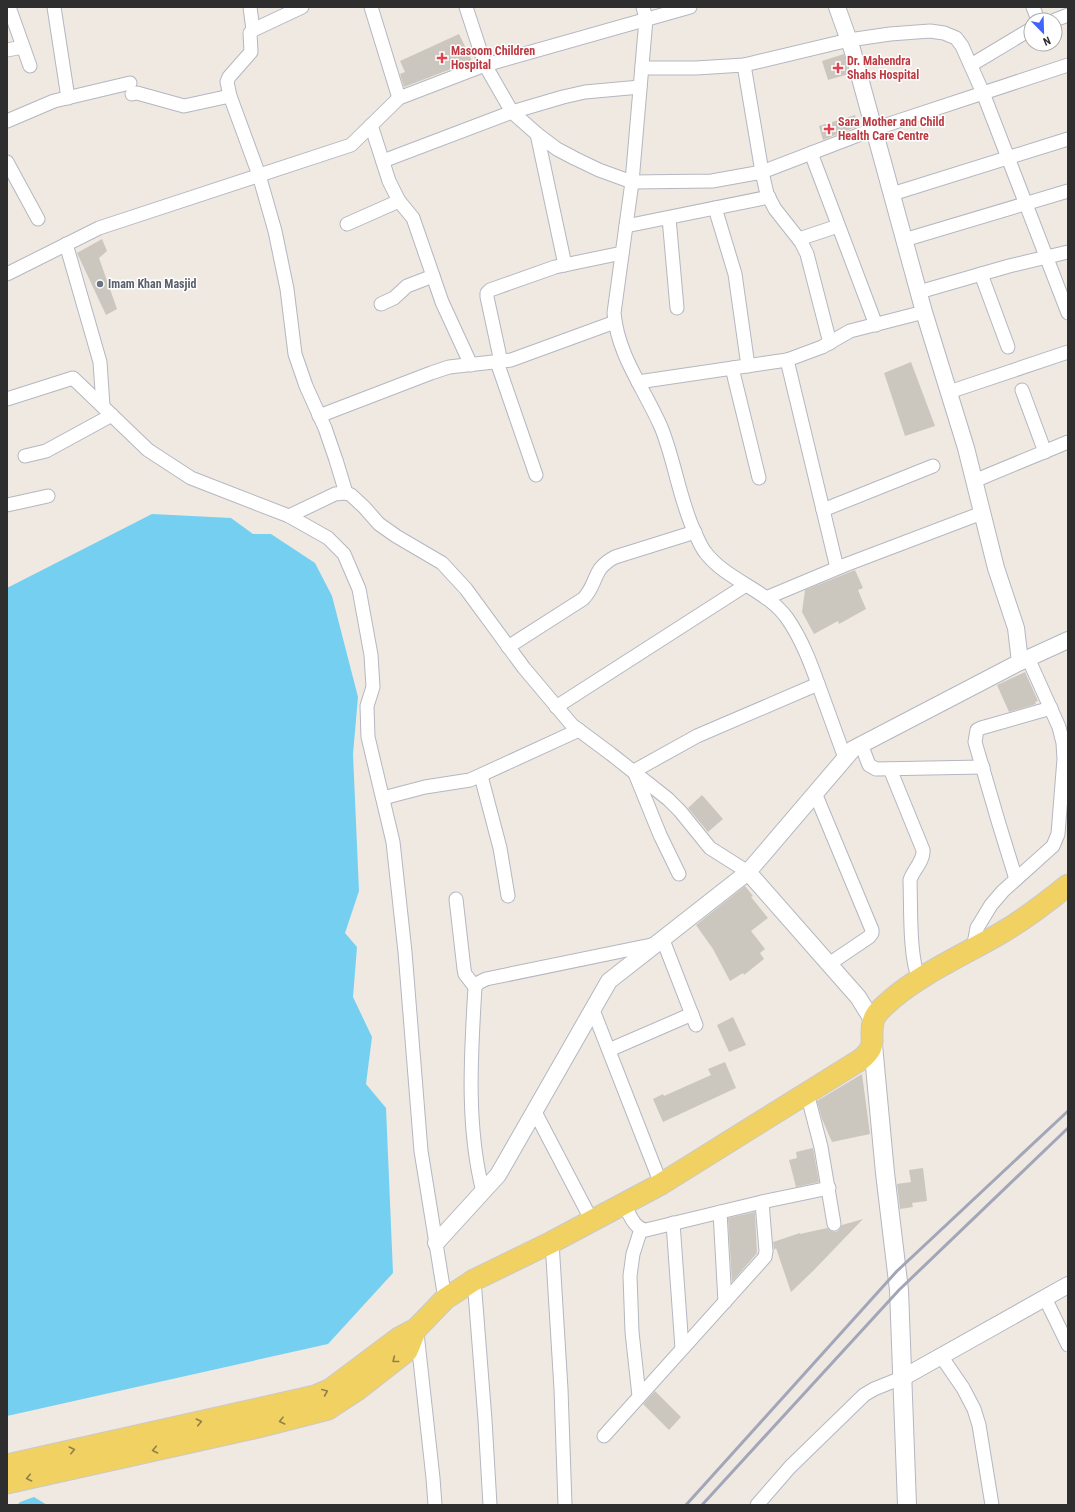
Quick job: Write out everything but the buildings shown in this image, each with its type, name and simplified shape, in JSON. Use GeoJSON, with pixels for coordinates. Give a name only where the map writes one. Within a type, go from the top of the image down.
{"type":"FeatureCollection","features":[{"type":"Feature","properties":{"kind":"main road"},"geometry":{"type":"LineString","coordinates":[[907,1505],[900,1290],[885,1172],[873,1045],[873,1021],[881,1008],[919,979],[1003,932],[1040,908],[1068,885]]}},
{"type":"Feature","properties":{"kind":"main road"},"geometry":{"type":"LineString","coordinates":[[7,1466],[315,1396],[331,1389],[399,1338],[416,1329],[445,1299],[474,1280],[552,1242],[662,1184],[860,1060],[867,1055],[873,1045]]}},
{"type":"Feature","properties":{"kind":"main road"},"geometry":{"type":"LineString","coordinates":[[7,1483],[328,1410],[358,1390],[407,1351],[416,1329]]}},
{"type":"Feature","properties":{"kind":"street"},"geometry":{"type":"LineString","coordinates":[[10,7],[30,66]]}},
{"type":"Feature","properties":{"kind":"street"},"geometry":{"type":"LineString","coordinates":[[54,7],[68,98]]}},
{"type":"Feature","properties":{"kind":"street"},"geometry":{"type":"LineString","coordinates":[[250,7],[253,30]]}},
{"type":"Feature","properties":{"kind":"street"},"geometry":{"type":"LineString","coordinates":[[302,7],[253,30],[249,37],[251,52],[229,76],[227,82],[230,96],[259,175],[276,231],[287,289],[294,354],[320,416],[346,493]]}},
{"type":"Feature","properties":{"kind":"street"},"geometry":{"type":"LineString","coordinates":[[371,7],[399,98]]}},
{"type":"Feature","properties":{"kind":"street"},"geometry":{"type":"LineString","coordinates":[[466,7],[485,65],[512,112],[536,134],[557,149],[599,170],[632,182],[712,181],[762,172],[874,129],[1068,65]]}},
{"type":"Feature","properties":{"kind":"street"},"geometry":{"type":"LineString","coordinates":[[7,274],[99,228],[351,144],[399,98],[485,65],[644,13],[690,7]]}},
{"type":"Feature","properties":{"kind":"street"},"geometry":{"type":"LineString","coordinates":[[836,7],[849,40],[918,292],[949,392],[996,568],[1016,628],[1024,660],[1050,708],[1059,727],[1063,742],[1064,759],[1058,834],[1053,846],[1016,878],[987,911],[977,928],[973,949]]}},
{"type":"Feature","properties":{"kind":"street"},"geometry":{"type":"LineString","coordinates":[[644,13],[642,68],[632,182],[614,313],[615,329],[624,354],[661,427],[688,517],[704,551],[713,561],[773,603],[787,617],[800,639],[845,758]]}},
{"type":"Feature","properties":{"kind":"street"},"geometry":{"type":"LineString","coordinates":[[642,68],[696,68],[744,65],[849,40],[890,34],[930,32],[944,33],[956,38],[962,46],[983,93],[1068,313]]}},
{"type":"Feature","properties":{"kind":"street"},"geometry":{"type":"LineString","coordinates":[[971,65],[1023,34]]}},
{"type":"Feature","properties":{"kind":"street"},"geometry":{"type":"LineString","coordinates":[[7,50],[23,47]]}},
{"type":"Feature","properties":{"kind":"street"},"geometry":{"type":"LineString","coordinates":[[744,65],[762,172],[769,197],[775,209],[799,239],[807,254],[830,343]]}},
{"type":"Feature","properties":{"kind":"street"},"geometry":{"type":"LineString","coordinates":[[383,161],[512,112],[556,98],[585,92],[640,87]]}},
{"type":"Feature","properties":{"kind":"street"},"geometry":{"type":"LineString","coordinates":[[7,121],[47,104],[68,98],[131,89],[137,93],[184,106],[230,96]]}},
{"type":"Feature","properties":{"kind":"street"},"geometry":{"type":"LineString","coordinates":[[371,125],[390,180],[399,201],[413,218],[445,307],[471,365]]}},
{"type":"Feature","properties":{"kind":"street"},"geometry":{"type":"LineString","coordinates":[[536,134],[565,265]]}},
{"type":"Feature","properties":{"kind":"street"},"geometry":{"type":"LineString","coordinates":[[892,194],[1068,139]]}},
{"type":"Feature","properties":{"kind":"street"},"geometry":{"type":"LineString","coordinates":[[811,153],[876,325]]}},
{"type":"Feature","properties":{"kind":"street"},"geometry":{"type":"LineString","coordinates":[[7,162],[38,219]]}},
{"type":"Feature","properties":{"kind":"street"},"geometry":{"type":"LineString","coordinates":[[904,240],[1068,191]]}},
{"type":"Feature","properties":{"kind":"street"},"geometry":{"type":"LineString","coordinates":[[626,226],[769,197]]}},
{"type":"Feature","properties":{"kind":"street"},"geometry":{"type":"LineString","coordinates":[[346,224],[399,201]]}},
{"type":"Feature","properties":{"kind":"street"},"geometry":{"type":"LineString","coordinates":[[715,208],[735,274],[748,366]]}},
{"type":"Feature","properties":{"kind":"street"},"geometry":{"type":"LineString","coordinates":[[669,218],[677,308]]}},
{"type":"Feature","properties":{"kind":"street"},"geometry":{"type":"LineString","coordinates":[[799,239],[838,226]]}},
{"type":"Feature","properties":{"kind":"street"},"geometry":{"type":"LineString","coordinates":[[66,244],[100,362],[103,406]]}},
{"type":"Feature","properties":{"kind":"street"},"geometry":{"type":"LineString","coordinates":[[918,292],[1068,252]]}},
{"type":"Feature","properties":{"kind":"street"},"geometry":{"type":"LineString","coordinates":[[536,475],[499,362],[488,294],[490,290],[555,267],[622,253]]}},
{"type":"Feature","properties":{"kind":"street"},"geometry":{"type":"LineString","coordinates":[[981,274],[1008,347]]}},
{"type":"Feature","properties":{"kind":"street"},"geometry":{"type":"LineString","coordinates":[[381,304],[394,298],[407,286],[433,276]]}},
{"type":"Feature","properties":{"kind":"street"},"geometry":{"type":"LineString","coordinates":[[638,382],[787,360],[822,347],[850,331],[924,312]]}},
{"type":"Feature","properties":{"kind":"street"},"geometry":{"type":"LineString","coordinates":[[320,416],[449,367],[499,362],[526,355],[615,322]]}},
{"type":"Feature","properties":{"kind":"street"},"geometry":{"type":"LineString","coordinates":[[949,392],[1068,352]]}},
{"type":"Feature","properties":{"kind":"street"},"geometry":{"type":"LineString","coordinates":[[787,360],[837,568]]}},
{"type":"Feature","properties":{"kind":"street"},"geometry":{"type":"LineString","coordinates":[[732,368],[759,478]]}},
{"type":"Feature","properties":{"kind":"street"},"geometry":{"type":"LineString","coordinates":[[7,399],[73,378],[148,450],[191,478],[289,516],[328,538],[344,554],[359,589],[371,663],[373,686],[367,706],[368,737],[393,842],[405,952],[421,1151],[445,1299]]}},
{"type":"Feature","properties":{"kind":"street"},"geometry":{"type":"LineString","coordinates":[[1022,390],[1045,452]]}},
{"type":"Feature","properties":{"kind":"street"},"geometry":{"type":"LineString","coordinates":[[25,456],[46,451],[112,416]]}},
{"type":"Feature","properties":{"kind":"street"},"geometry":{"type":"LineString","coordinates":[[974,481],[1068,442]]}},
{"type":"Feature","properties":{"kind":"street"},"geometry":{"type":"LineString","coordinates":[[823,510],[933,466]]}},
{"type":"Feature","properties":{"kind":"street"},"geometry":{"type":"LineString","coordinates":[[289,516],[335,494],[346,493],[352,496],[364,507],[379,524],[396,536],[442,562],[466,589],[508,647],[572,725],[634,771],[668,799],[680,811],[710,848],[748,872],[858,997],[873,1021]]}},
{"type":"Feature","properties":{"kind":"street"},"geometry":{"type":"LineString","coordinates":[[7,505],[48,496]]}},
{"type":"Feature","properties":{"kind":"street"},"geometry":{"type":"LineString","coordinates":[[766,598],[837,568],[982,513]]}},
{"type":"Feature","properties":{"kind":"street"},"geometry":{"type":"LineString","coordinates":[[508,647],[583,599],[589,593],[600,570],[606,562],[615,557],[695,532]]}},
{"type":"Feature","properties":{"kind":"street"},"geometry":{"type":"LineString","coordinates":[[556,707],[746,585]]}},
{"type":"Feature","properties":{"kind":"street"},"geometry":{"type":"LineString","coordinates":[[436,1243],[498,1175],[609,981],[748,872],[853,749],[1024,660],[1068,640]]}},
{"type":"Feature","properties":{"kind":"street"},"geometry":{"type":"LineString","coordinates":[[634,771],[697,736],[818,684]]}},
{"type":"Feature","properties":{"kind":"street"},"geometry":{"type":"LineString","coordinates":[[1016,878],[976,742],[977,730],[1050,708]]}},
{"type":"Feature","properties":{"kind":"street"},"geometry":{"type":"LineString","coordinates":[[383,798],[425,787],[453,784],[481,776],[579,730]]}},
{"type":"Feature","properties":{"kind":"street"},"geometry":{"type":"LineString","coordinates":[[861,744],[869,765],[876,769],[983,767]]}},
{"type":"Feature","properties":{"kind":"street"},"geometry":{"type":"LineString","coordinates":[[890,769],[923,850],[923,854],[912,873],[910,880],[913,957],[919,979]]}},
{"type":"Feature","properties":{"kind":"street"},"geometry":{"type":"LineString","coordinates":[[634,771],[660,835],[679,874]]}},
{"type":"Feature","properties":{"kind":"street"},"geometry":{"type":"LineString","coordinates":[[481,776],[500,848],[508,896]]}},
{"type":"Feature","properties":{"kind":"street"},"geometry":{"type":"LineString","coordinates":[[815,793],[872,930],[869,937],[829,964]]}},
{"type":"Feature","properties":{"kind":"street"},"geometry":{"type":"LineString","coordinates":[[456,899],[465,974],[475,987]]}},
{"type":"Feature","properties":{"kind":"street"},"geometry":{"type":"LineString","coordinates":[[483,1192],[477,1168],[472,1116],[472,1039],[475,987],[478,983],[486,979],[660,942]]}},
{"type":"Feature","properties":{"kind":"street"},"geometry":{"type":"LineString","coordinates":[[609,1050],[694,1020],[660,942]]}},
{"type":"Feature","properties":{"kind":"street"},"geometry":{"type":"LineString","coordinates":[[593,1010],[662,1184]]}},
{"type":"Feature","properties":{"kind":"street"},"geometry":{"type":"LineString","coordinates":[[807,1093],[822,1147],[834,1224]]}},
{"type":"Feature","properties":{"kind":"street"},"geometry":{"type":"LineString","coordinates":[[535,1112],[592,1221]]}},
{"type":"Feature","properties":{"kind":"street"},"geometry":{"type":"LineString","coordinates":[[624,1204],[637,1226],[641,1230],[646,1230],[762,1202],[829,1188]]}},
{"type":"Feature","properties":{"kind":"street"},"geometry":{"type":"LineString","coordinates":[[604,1436],[765,1257],[766,1251],[762,1202]]}},
{"type":"Feature","properties":{"kind":"street"},"geometry":{"type":"LineString","coordinates":[[720,1212],[725,1302]]}},
{"type":"Feature","properties":{"kind":"street"},"geometry":{"type":"LineString","coordinates":[[673,1224],[682,1348]]}},
{"type":"Feature","properties":{"kind":"street"},"geometry":{"type":"LineString","coordinates":[[639,1396],[632,1332],[630,1276],[634,1254],[641,1230]]}},
{"type":"Feature","properties":{"kind":"street"},"geometry":{"type":"LineString","coordinates":[[552,1242],[566,1505]]}},
{"type":"Feature","properties":{"kind":"street"},"geometry":{"type":"LineString","coordinates":[[474,1280],[486,1420],[490,1505]]}},
{"type":"Feature","properties":{"kind":"street"},"geometry":{"type":"LineString","coordinates":[[757,1505],[790,1467],[864,1395],[874,1388],[904,1377],[1068,1285]]}},
{"type":"Feature","properties":{"kind":"street"},"geometry":{"type":"LineString","coordinates":[[1045,1298],[1068,1345]]}},
{"type":"Feature","properties":{"kind":"street"},"geometry":{"type":"LineString","coordinates":[[416,1329],[435,1505]]}},
{"type":"Feature","properties":{"kind":"street"},"geometry":{"type":"LineString","coordinates":[[941,1356],[963,1388],[974,1409],[979,1425],[992,1505]]}},
{"type":"Feature","properties":{"kind":"water"},"geometry":{"type":"Polygon","coordinates":[[[152,514],[231,518],[253,534],[271,534],[315,563],[332,596],[358,697],[353,754],[359,891],[345,933],[357,947],[353,997],[372,1037],[366,1084],[386,1108],[393,1273],[328,1344],[7,1416],[7,588],[152,514]]]}},
{"type":"Feature","properties":{"kind":"water"},"geometry":{"type":"Polygon","coordinates":[[[34,1497],[47,1505],[17,1505],[20,1502],[34,1497]]]}},
{"type":"Feature","properties":{"kind":"railway"},"geometry":{"type":"LineString","coordinates":[[686,1505],[897,1271],[1068,1111]]}},
{"type":"Feature","properties":{"kind":"railway"},"geometry":{"type":"LineString","coordinates":[[702,1505],[899,1290],[1068,1128]]}},
{"type":"Feature","properties":{"kind":"place","name":"Masoom Children Hospital"},"geometry":{"type":"Point","coordinates":[442,58]}},
{"type":"Feature","properties":{"kind":"place","name":"Dr. Mahendra Shahs Hospital"},"geometry":{"type":"Point","coordinates":[838,68]}},
{"type":"Feature","properties":{"kind":"place","name":"Sara Mother and Child Health Care Centre"},"geometry":{"type":"Point","coordinates":[829,129]}},
{"type":"Feature","properties":{"kind":"place","name":"Imam Khan Masjid"},"geometry":{"type":"Point","coordinates":[100,284]}}]}
